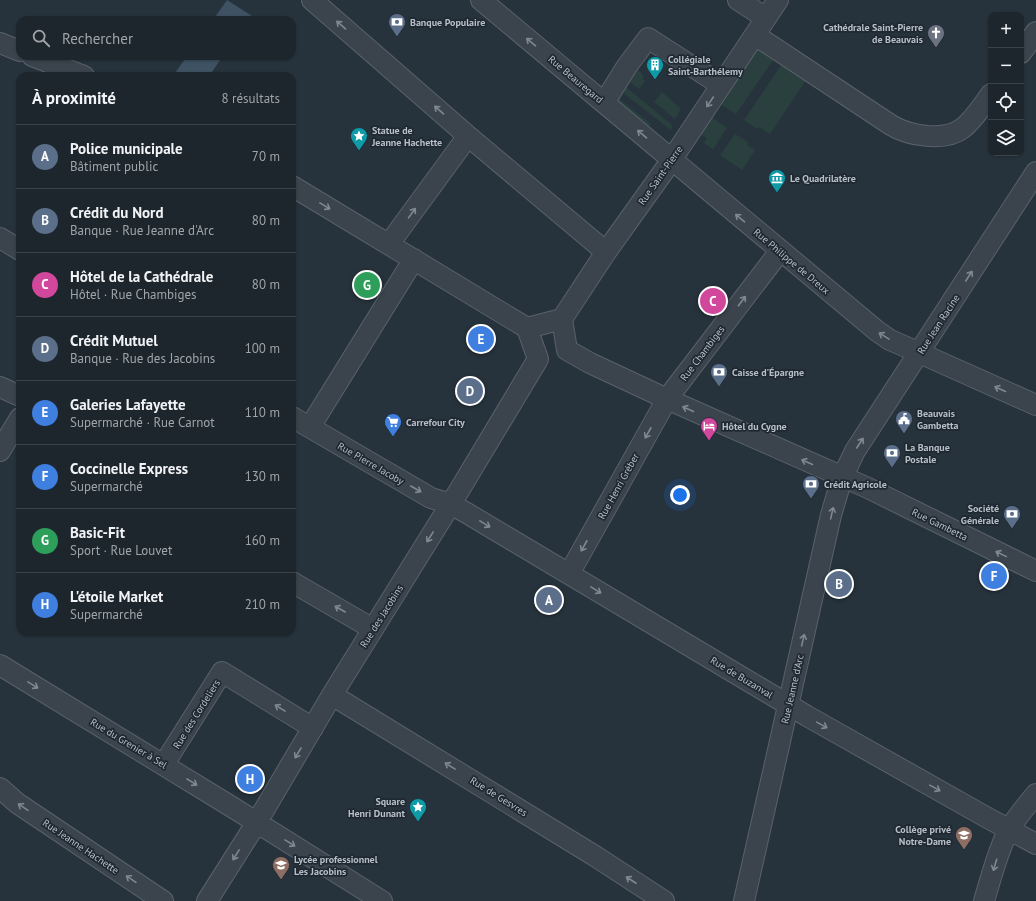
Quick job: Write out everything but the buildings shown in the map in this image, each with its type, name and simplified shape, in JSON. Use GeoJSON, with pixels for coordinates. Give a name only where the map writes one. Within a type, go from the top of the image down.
{"type":"FeatureCollection","features":[{"type":"Feature","properties":{"kind":"street"},"geometry":{"type":"LineString","coordinates":[[312,0],[468,136],[606,252]]}},
{"type":"Feature","properties":{"kind":"street","name":"Rue Beauregard"},"geometry":{"type":"LineString","coordinates":[[481,0],[671,159]]}},
{"type":"Feature","properties":{"kind":"street"},"geometry":{"type":"LineString","coordinates":[[738,0],[766,18]]}},
{"type":"Feature","properties":{"kind":"street","name":"Rue Saint-Pierre"},"geometry":{"type":"LineString","coordinates":[[562,319],[778,0]]}},
{"type":"Feature","properties":{"kind":"street"},"geometry":{"type":"LineString","coordinates":[[1024,49],[1036,32]]}},
{"type":"Feature","properties":{"kind":"street"},"geometry":{"type":"LineString","coordinates":[[755,35],[891,125],[906,133],[934,136],[962,129],[988,98]]}},
{"type":"Feature","properties":{"kind":"street"},"geometry":{"type":"LineString","coordinates":[[604,103],[627,66],[648,38],[721,85]]}},
{"type":"Feature","properties":{"kind":"street"},"geometry":{"type":"LineString","coordinates":[[0,43],[16,49]]}},
{"type":"Feature","properties":{"kind":"street"},"geometry":{"type":"LineString","coordinates":[[42,60],[74,72]]}},
{"type":"Feature","properties":{"kind":"street"},"geometry":{"type":"LineString","coordinates":[[389,244],[468,136]]}},
{"type":"Feature","properties":{"kind":"street","name":"Rue Philippe de Dreux"},"geometry":{"type":"LineString","coordinates":[[671,159],[780,251],[890,340],[1036,405]]}},
{"type":"Feature","properties":{"kind":"street","name":"Rue Jean Racine"},"geometry":{"type":"LineString","coordinates":[[842,478],[855,451],[1036,172]]}},
{"type":"Feature","properties":{"kind":"street"},"geometry":{"type":"LineString","coordinates":[[296,188],[527,328],[538,359],[567,350],[562,319],[527,328]]}},
{"type":"Feature","properties":{"kind":"street"},"geometry":{"type":"LineString","coordinates":[[0,238],[16,248]]}},
{"type":"Feature","properties":{"kind":"street","name":"Rue Chambiges"},"geometry":{"type":"LineString","coordinates":[[667,399],[780,251]]}},
{"type":"Feature","properties":{"kind":"street"},"geometry":{"type":"LineString","coordinates":[[310,428],[414,259]]}},
{"type":"Feature","properties":{"kind":"street","name":"Rue Gambetta"},"geometry":{"type":"LineString","coordinates":[[567,350],[590,363],[667,399],[842,478],[868,488],[1036,571]]}},
{"type":"Feature","properties":{"kind":"street","name":"Rue des Jacobins"},"geometry":{"type":"LineString","coordinates":[[207,901],[257,822],[332,695],[451,504],[538,359]]}},
{"type":"Feature","properties":{"kind":"street"},"geometry":{"type":"LineString","coordinates":[[0,387],[16,394]]}},
{"type":"Feature","properties":{"kind":"street","name":"Rue Henri Gréber"},"geometry":{"type":"LineString","coordinates":[[569,574],[667,399]]}},
{"type":"Feature","properties":{"kind":"street","name":"Rue Pierre Jacoby"},"geometry":{"type":"LineString","coordinates":[[296,419],[431,498],[451,504]]}},
{"type":"Feature","properties":{"kind":"street"},"geometry":{"type":"LineString","coordinates":[[0,451],[16,427]]}},
{"type":"Feature","properties":{"kind":"street","name":"Rue Jeanne d'Arc"},"geometry":{"type":"LineString","coordinates":[[744,901],[831,515],[842,478]]}},
{"type":"Feature","properties":{"kind":"street","name":"Rue de Buzanval"},"geometry":{"type":"LineString","coordinates":[[451,504],[788,705],[1036,844]]}},
{"type":"Feature","properties":{"kind":"street"},"geometry":{"type":"LineString","coordinates":[[296,584],[373,629]]}},
{"type":"Feature","properties":{"kind":"street","name":"Rue du Grenier à Sel"},"geometry":{"type":"LineString","coordinates":[[0,665],[164,764],[382,901]]}},
{"type":"Feature","properties":{"kind":"street","name":"Rue des Cordeliers"},"geometry":{"type":"LineString","coordinates":[[164,764],[222,672],[313,728]]}},
{"type":"Feature","properties":{"kind":"street","name":"Rue de Gesvres"},"geometry":{"type":"LineString","coordinates":[[332,695],[595,856],[664,901]]}},
{"type":"Feature","properties":{"kind":"street","name":"Rue Jeanne Hachette"},"geometry":{"type":"LineString","coordinates":[[0,788],[17,803],[163,901]]}},
{"type":"Feature","properties":{"kind":"street"},"geometry":{"type":"LineString","coordinates":[[984,901],[997,858],[1009,830],[1036,794]]}},
{"type":"Feature","properties":{"kind":"green space"},"geometry":{"type":"Polygon","coordinates":[[[761,42],[778,53],[736,114],[720,104],[761,42]]]}},
{"type":"Feature","properties":{"kind":"green space"},"geometry":{"type":"Polygon","coordinates":[[[786,58],[810,74],[770,134],[759,127],[757,129],[744,120],[786,58]]]}},
{"type":"Feature","properties":{"kind":"green space"},"geometry":{"type":"Polygon","coordinates":[[[634,66],[643,75],[643,79],[645,81],[639,89],[624,78],[634,66]]]}},
{"type":"Feature","properties":{"kind":"green space"},"geometry":{"type":"Polygon","coordinates":[[[621,83],[672,125],[671,130],[618,89],[621,83]]]}},
{"type":"Feature","properties":{"kind":"green space"},"geometry":{"type":"Polygon","coordinates":[[[662,92],[681,109],[675,119],[654,102],[662,92]]]}},
{"type":"Feature","properties":{"kind":"green space"},"geometry":{"type":"Polygon","coordinates":[[[616,96],[651,124],[648,127],[613,100],[616,96]]]}},
{"type":"Feature","properties":{"kind":"green space"},"geometry":{"type":"Polygon","coordinates":[[[711,117],[727,128],[713,149],[704,143],[707,138],[700,134],[711,117]]]}},
{"type":"Feature","properties":{"kind":"green space"},"geometry":{"type":"Polygon","coordinates":[[[735,134],[748,142],[747,145],[755,150],[742,170],[720,155],[735,134]]]}},
{"type":"Feature","properties":{"kind":"water"},"geometry":{"type":"Polygon","coordinates":[[[227,0],[252,16],[216,16],[227,0]]]}},
{"type":"Feature","properties":{"kind":"water"},"geometry":{"type":"Polygon","coordinates":[[[184,60],[220,60],[212,72],[176,72],[184,60]]]}},
{"type":"Feature","properties":{"kind":"place","name":"Banque Populaire"},"geometry":{"type":"Point","coordinates":[397,37]}},
{"type":"Feature","properties":{"kind":"place","name":"Cathédrale Saint-Pierre de Beauvais"},"geometry":{"type":"Point","coordinates":[936,48]}},
{"type":"Feature","properties":{"kind":"place","name":"Collégiale Saint-Barthélemy"},"geometry":{"type":"Point","coordinates":[655,80]}},
{"type":"Feature","properties":{"kind":"place","name":"Statue de Jeanne Hachette"},"geometry":{"type":"Point","coordinates":[359,151]}},
{"type":"Feature","properties":{"kind":"place","name":"Le Quadrilatère"},"geometry":{"type":"Point","coordinates":[777,193]}},
{"type":"Feature","properties":{"kind":"place","name":"Basic-Fit"},"geometry":{"type":"Point","coordinates":[367,285]}},
{"type":"Feature","properties":{"kind":"place","name":"Hôtel de la Cathédrale"},"geometry":{"type":"Point","coordinates":[713,301]}},
{"type":"Feature","properties":{"kind":"place","name":"Galeries Lafayette"},"geometry":{"type":"Point","coordinates":[481,339]}},
{"type":"Feature","properties":{"kind":"place","name":"Caisse d'Épargne"},"geometry":{"type":"Point","coordinates":[719,387]}},
{"type":"Feature","properties":{"kind":"place","name":"Crédit Mutuel"},"geometry":{"type":"Point","coordinates":[470,391]}},
{"type":"Feature","properties":{"kind":"place","name":"Beauvais Gambetta"},"geometry":{"type":"Point","coordinates":[904,434]}},
{"type":"Feature","properties":{"kind":"place","name":"Carrefour City"},"geometry":{"type":"Point","coordinates":[393,437]}},
{"type":"Feature","properties":{"kind":"place","name":"Hôtel du Cygne"},"geometry":{"type":"Point","coordinates":[709,441]}},
{"type":"Feature","properties":{"kind":"place","name":"La Banque Postale"},"geometry":{"type":"Point","coordinates":[892,468]}},
{"type":"Feature","properties":{"kind":"place","name":"Crédit Agricole"},"geometry":{"type":"Point","coordinates":[811,499]}},
{"type":"Feature","properties":{"kind":"place","name":"Société Générale"},"geometry":{"type":"Point","coordinates":[1012,529]}},
{"type":"Feature","properties":{"kind":"place","name":"Coccinelle Express"},"geometry":{"type":"Point","coordinates":[994,576]}},
{"type":"Feature","properties":{"kind":"place","name":"Crédit du Nord"},"geometry":{"type":"Point","coordinates":[839,584]}},
{"type":"Feature","properties":{"kind":"place","name":"Police municipale"},"geometry":{"type":"Point","coordinates":[549,600]}},
{"type":"Feature","properties":{"kind":"place","name":"L'étoile Market"},"geometry":{"type":"Point","coordinates":[250,779]}},
{"type":"Feature","properties":{"kind":"place","name":"Square Henri Dunant"},"geometry":{"type":"Point","coordinates":[418,822]}},
{"type":"Feature","properties":{"kind":"place","name":"Collège privé Notre-Dame"},"geometry":{"type":"Point","coordinates":[964,850]}},
{"type":"Feature","properties":{"kind":"place","name":"Lycée professionnel Les Jacobins"},"geometry":{"type":"Point","coordinates":[281,880]}}]}
